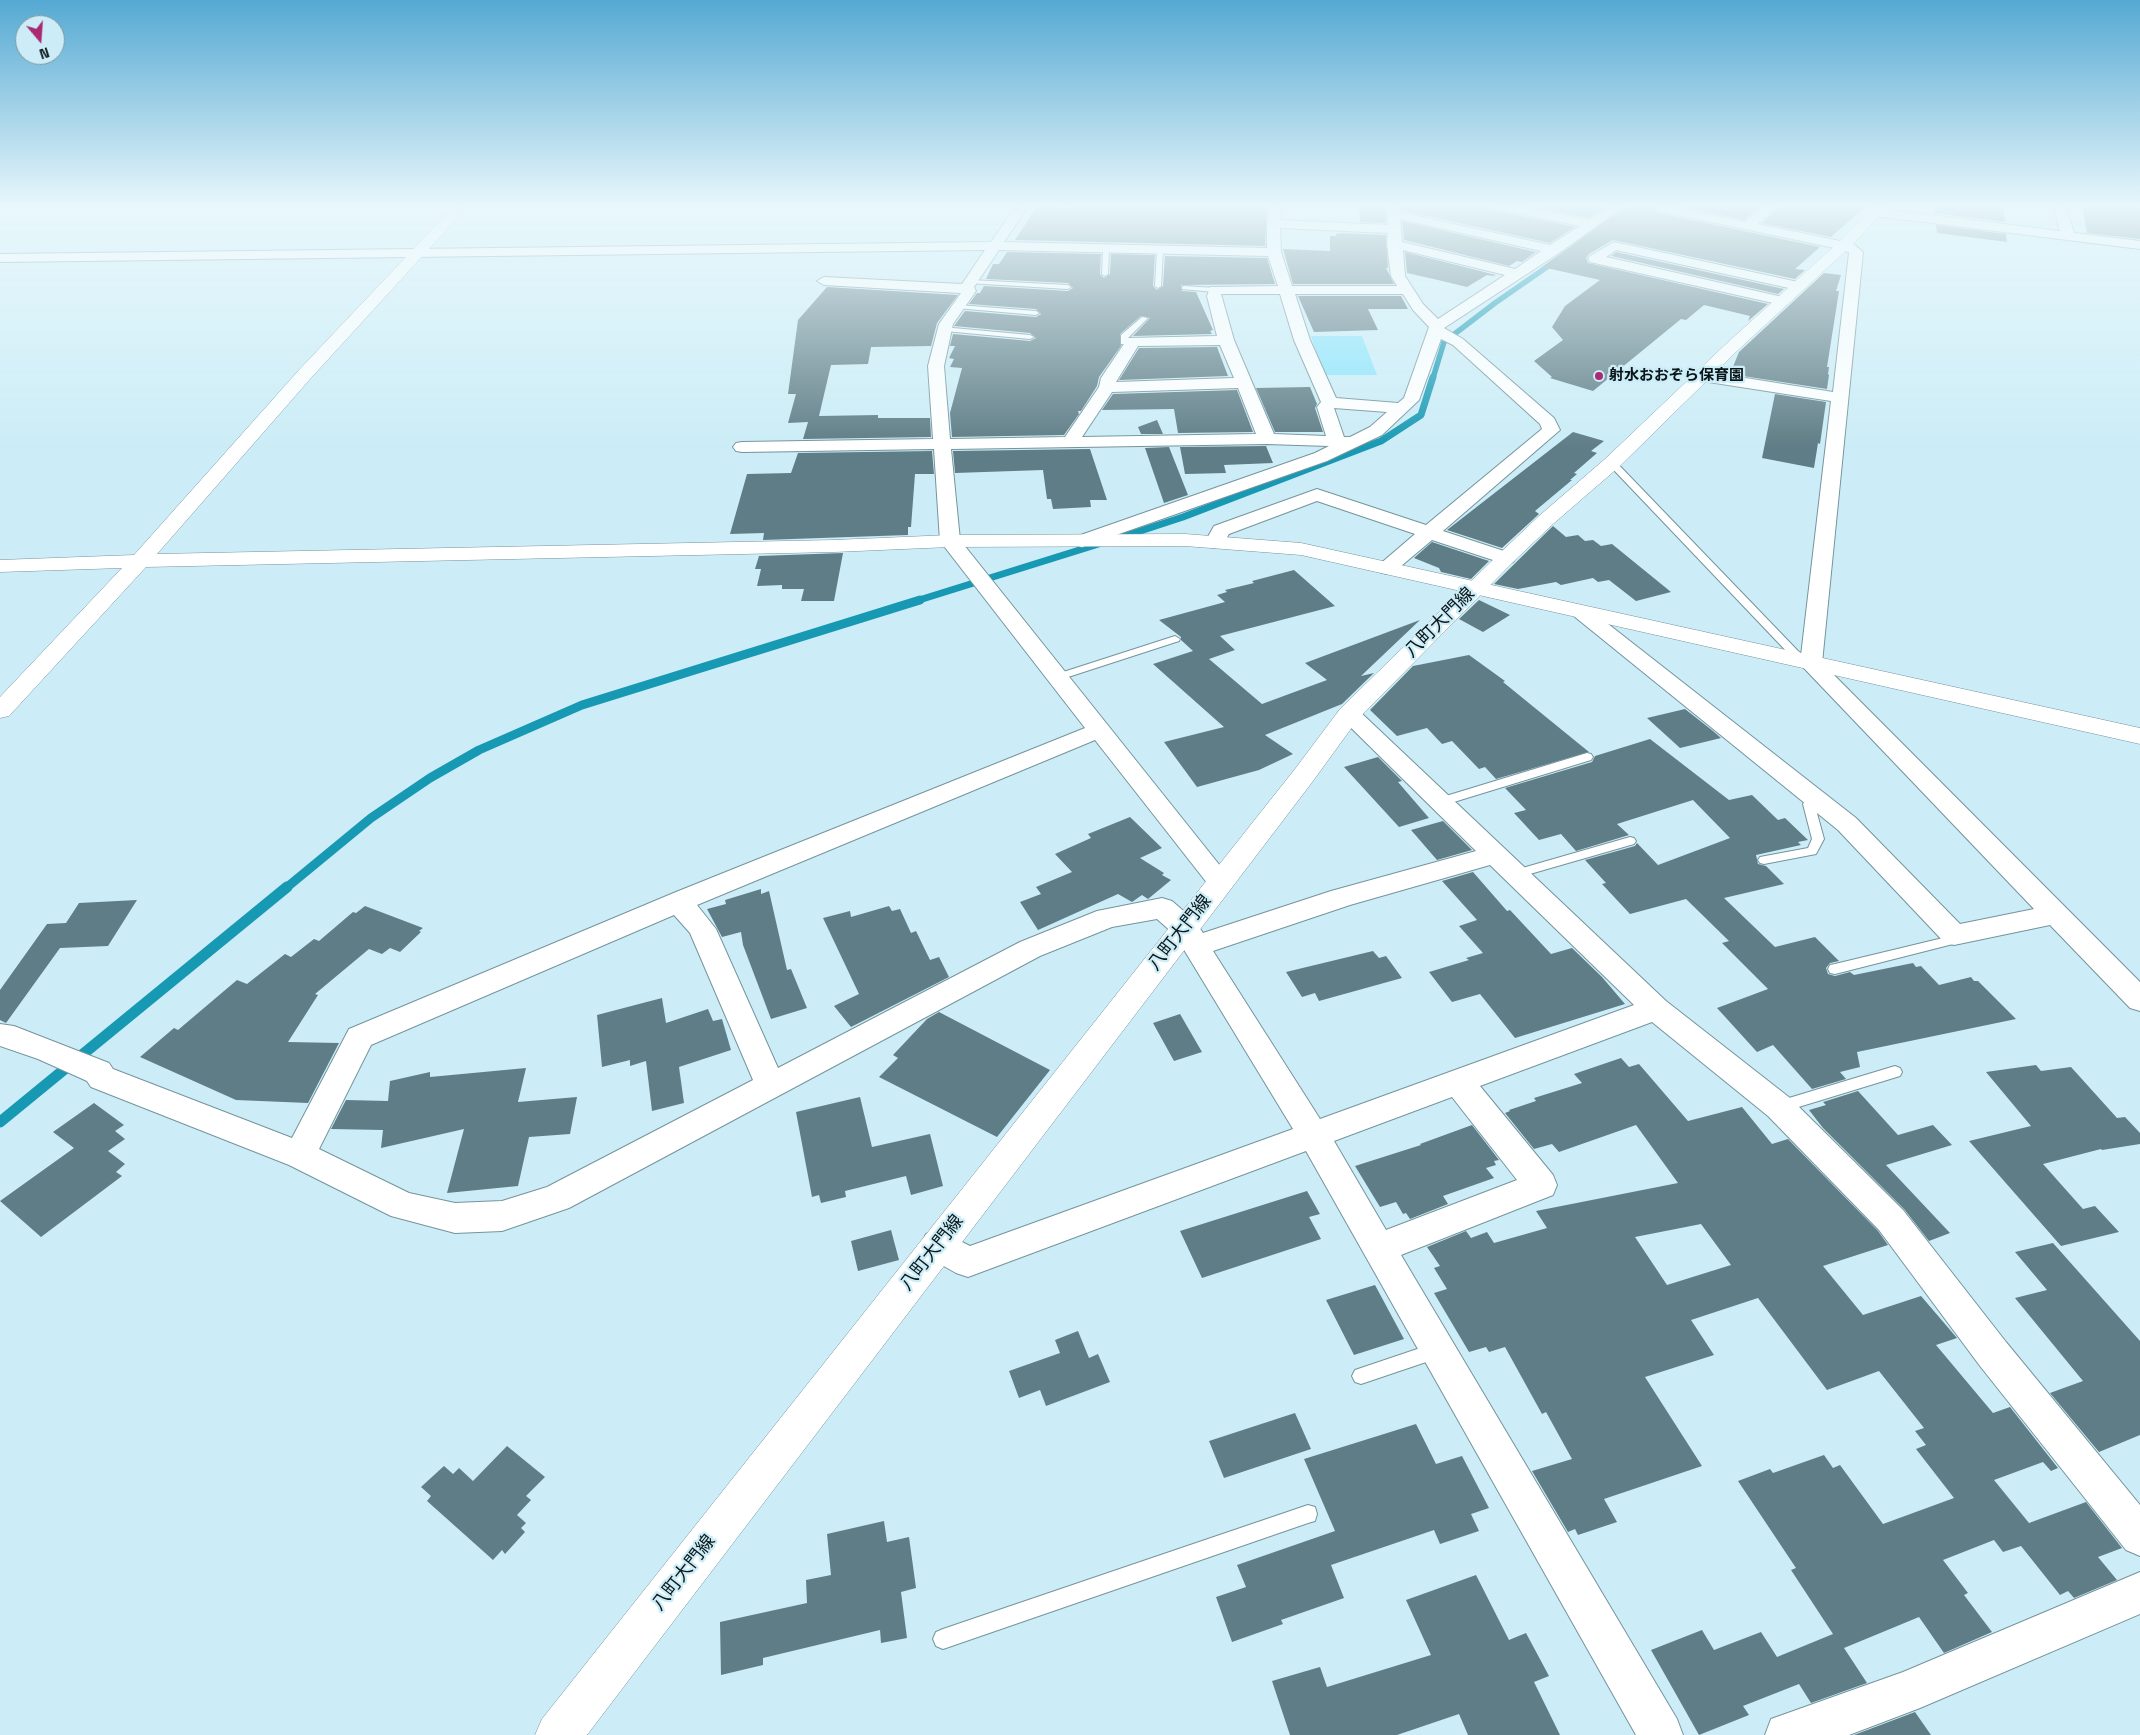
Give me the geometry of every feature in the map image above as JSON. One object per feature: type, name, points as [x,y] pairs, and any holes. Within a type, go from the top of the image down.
[{"type":"street","points":[[0,711],[140,561],[305,374],[386,286]]},
{"type":"street","points":[[969,286],[969,291],[946,324],[936,366],[950,542],[1220,882]]},
{"type":"street","points":[[1285,286],[1302,340],[1330,403]]},
{"type":"street","points":[[1387,568],[1551,430],[1548,422],[1458,342],[1436,328],[1418,307],[1404,286]]},
{"type":"street","points":[[1082,541],[1321,456],[1344,442],[1376,431],[1411,400],[1436,328],[1498,286]]},
{"type":"street","points":[[1715,286],[1782,301]]},
{"type":"street","name":"八町大門線","points":[[558,1735],[938,1245],[1190,937],[1220,882],[1349,714],[1506,558],[1546,520],[1612,464],[1798,286]]},
{"type":"street","points":[[1811,664],[1853,286]]},
{"type":"street","points":[[1268,439],[1226,340],[1214,296],[1215,290],[1407,290]]},
{"type":"street","points":[[1070,442],[1107,387],[1108,378],[1133,341],[1226,340]]},
{"type":"street","points":[[1702,376],[1841,398]]},
{"type":"street","points":[[1107,387],[1245,383]]},
{"type":"street","points":[[1344,442],[1325,407],[1330,403],[1402,408]]},
{"type":"street","points":[[742,447],[1268,439],[1344,442]]},
{"type":"street","points":[[1215,542],[1221,530],[1317,495],[1506,558]]},
{"type":"street","points":[[0,566],[950,542],[1215,542],[1302,549],[2140,736]]},
{"type":"street","points":[[1582,612],[1847,824],[1954,934],[2056,914]]},
{"type":"street","points":[[1811,664],[2140,1000]]},
{"type":"street","points":[[1349,714],[1656,1008],[1779,1107],[1891,1220],[1993,1354],[2140,1536]]},
{"type":"street","points":[[300,1155],[360,1037],[679,902],[1100,730]]},
{"type":"street","points":[[1190,937],[1341,898],[1496,854]]},
{"type":"street","points":[[679,902],[702,929],[770,1085]]},
{"type":"street","points":[[0,1035],[14,1038],[72,1061],[98,1072],[102,1078],[300,1155],[403,1206],[455,1218],[502,1216],[557,1198],[1030,949],[1107,918],[1162,908],[1190,937],[1314,1136],[1661,1735]]},
{"type":"street","points":[[938,1245],[968,1262],[1314,1136],[1656,1008]]},
{"type":"street","points":[[1379,1248],[1541,1185],[1458,1082]]},
{"type":"street","points":[[1787,1735],[1905,1693],[2140,1593]]},
{"type":"lane","points":[[969,286],[1068,288]]},
{"type":"lane","points":[[1184,288],[1215,290]]},
{"type":"lane","points":[[958,307],[1036,312]]},
{"type":"lane","points":[[1131,344],[1124,342],[1124,337],[1144,318]]},
{"type":"lane","points":[[945,329],[1030,337]]},
{"type":"lane","points":[[1612,464],[1794,653],[1811,664]]},
{"type":"lane","points":[[1058,677],[1175,639]]},
{"type":"lane","points":[[1440,802],[1587,757]]},
{"type":"lane","points":[[1764,860],[1812,851],[1818,839],[1809,804],[1818,800]]},
{"type":"lane","points":[[1516,874],[1630,841]]},
{"type":"lane","points":[[1835,969],[1952,940],[1954,934]]},
{"type":"lane","points":[[1779,1107],[1895,1072]]},
{"type":"lane","points":[[1361,1376],[1438,1350]]},
{"type":"lane","points":[[944,1639],[1308,1514]]},
{"type":"shaded area","points":[[1311,336],[1362,336],[1377,375],[1324,375]]},
{"type":"building","points":[[984,286],[1068,291],[1073,288],[1071,286],[1153,286],[1157,290],[1163,286],[1181,286],[1182,291],[1196,292],[1213,330],[1210,331],[1212,334],[1133,336],[1150,318],[1141,316],[1120,334],[1121,346],[1099,377],[1097,386],[1081,411],[1078,411],[1079,414],[1064,435],[952,437],[950,413],[962,368],[950,367],[954,359],[949,358],[955,346],[950,346],[953,334],[1030,341],[1036,338],[1030,333],[954,326],[965,311],[1036,317],[1041,314],[1036,309],[969,304],[977,293],[980,293]]},
{"type":"building","points":[[1592,286],[1689,286],[1768,304],[1748,321],[1750,316],[1704,305],[1686,320],[1681,319],[1593,391],[1550,378],[1552,377],[1534,361],[1563,340],[1552,327],[1565,306]]},
{"type":"building","points":[[1743,286],[1770,286],[1784,289],[1778,294]]},
{"type":"building","points":[[1810,286],[1838,286],[1836,291],[1839,291],[1827,367],[1829,367],[1829,375],[1827,389],[1730,374],[1739,352]]},
{"type":"building","points":[[827,287],[958,295],[937,323],[931,346],[871,347],[868,364],[831,365],[819,416],[878,415],[878,418],[930,418],[931,437],[803,439],[808,422],[788,423],[796,394],[788,394],[798,320]]},
{"type":"building","points":[[1298,296],[1401,296],[1408,309],[1368,309],[1378,330],[1314,332]]},
{"type":"building","points":[[1217,347],[1228,376],[1119,380],[1139,348]]},
{"type":"building","points":[[1310,387],[1317,404],[1315,408],[1323,432],[1275,432],[1256,388]]},
{"type":"building","points":[[1237,390],[1253,432],[1178,433],[1174,409],[1102,410],[1113,394]]},
{"type":"building","points":[[1775,394],[1826,402],[1820,444],[1818,443],[1814,468],[1762,458]]},
{"type":"building","points":[[1157,420],[1163,434],[1141,434],[1138,427]]},
{"type":"building","points":[[1573,432],[1604,441],[1591,451],[1597,453],[1574,473],[1577,474],[1570,480],[1572,480],[1535,511],[1539,514],[1502,548],[1447,530]]},
{"type":"building","points":[[1266,446],[1273,463],[1224,465],[1226,473],[1185,474],[1180,447]]},
{"type":"building","points":[[1169,447],[1188,495],[1164,503],[1145,448]]},
{"type":"building","points":[[1090,449],[1107,500],[1090,500],[1091,507],[1053,509],[1051,499],[1047,499],[1043,470],[955,473],[953,451]]},
{"type":"building","points":[[932,451],[934,474],[915,474],[911,527],[908,527],[908,535],[763,540],[764,533],[730,534],[747,474],[791,473],[798,453]]},
{"type":"building","points":[[1553,526],[1566,537],[1578,535],[1585,541],[1593,540],[1601,546],[1612,544],[1671,592],[1636,601],[1609,580],[1598,582],[1593,578],[1561,585],[1556,582],[1518,589],[1494,584]]},
{"type":"building","points":[[1432,542],[1489,561],[1471,579],[1441,572],[1439,568],[1414,558]]},
{"type":"building","points":[[843,553],[834,601],[801,601],[804,589],[782,589],[782,585],[757,586],[761,569],[755,569],[759,556]]},
{"type":"building","points":[[1294,570],[1335,606],[1220,636],[1235,650],[1209,659],[1262,704],[1327,680],[1305,663],[1420,620],[1361,676],[1374,673],[1342,704],[1265,735],[1293,754],[1259,770],[1197,787],[1164,742],[1224,727],[1153,664],[1193,651],[1181,640],[1181,637],[1159,620],[1225,602],[1217,595],[1227,592],[1225,590]]},
{"type":"building","points":[[1479,600],[1510,615],[1483,632],[1459,619]]},
{"type":"building","points":[[1469,655],[1505,681],[1503,682],[1589,752],[1496,779],[1485,767],[1479,769],[1452,741],[1442,744],[1427,728],[1397,736],[1370,710],[1413,666]]},
{"type":"building","points":[[1685,709],[1721,738],[1680,748],[1647,718]]},
{"type":"building","points":[[1650,739],[1729,800],[1752,795],[1778,820],[1785,818],[1808,840],[1798,842],[1801,845],[1756,855],[1758,864],[1766,866],[1784,884],[1724,898],[1775,947],[1815,937],[1839,961],[1830,963],[1826,968],[1828,974],[1835,976],[1850,972],[1854,975],[1913,963],[1916,967],[1921,966],[1939,985],[1971,977],[1974,981],[1978,981],[2016,1019],[1857,1052],[1860,1067],[1840,1072],[1846,1079],[1812,1089],[1773,1045],[1757,1052],[1717,1008],[1768,989],[1722,943],[1729,941],[1686,899],[1630,914],[1602,884],[1606,883],[1585,860],[1635,846],[1637,843],[1658,865],[1730,838],[1693,800],[1617,824],[1629,835],[1576,851],[1561,834],[1539,840],[1514,813],[1526,810],[1505,788],[1592,762],[1595,756]]},
{"type":"building","points":[[1378,757],[1402,781],[1398,782],[1429,818],[1399,827],[1344,767]]},
{"type":"building","points":[[1130,817],[1162,848],[1140,858],[1164,873],[1162,875],[1171,880],[1148,899],[1142,895],[1132,902],[1118,894],[1038,930],[1020,902],[1041,894],[1036,887],[1072,872],[1055,854],[1091,838],[1088,834]]},
{"type":"building","points":[[1443,821],[1472,850],[1437,860],[1411,830]]},
{"type":"building","points":[[1473,872],[1507,911],[1510,910],[1551,954],[1572,948],[1602,977],[1625,1004],[1515,1038],[1480,994],[1452,1002],[1429,972],[1469,960],[1466,958],[1483,953],[1459,926],[1477,920],[1442,881]]},
{"type":"building","points":[[761,889],[761,894],[769,891],[787,970],[791,969],[807,1008],[771,1019],[743,945],[741,932],[722,937],[707,909],[726,904],[725,900]]},
{"type":"building","points":[[137,900],[108,946],[60,948],[6,1023],[0,1020],[0,990],[47,924],[66,923],[79,903]]},
{"type":"building","points":[[365,906],[423,928],[400,952],[390,948],[382,954],[369,949],[315,994],[318,995],[288,1042],[339,1043],[308,1103],[236,1100],[140,1057],[174,1028],[178,1030],[237,980],[247,984],[285,954],[291,957],[314,939],[319,941],[353,912],[356,913]]},
{"type":"building","points":[[889,906],[892,911],[900,909],[911,933],[916,931],[930,960],[939,957],[949,977],[851,1027],[834,1006],[859,994],[823,918],[850,911],[851,917]]},
{"type":"building","points":[[1373,951],[1379,958],[1386,956],[1402,978],[1319,1001],[1315,993],[1302,997],[1286,972]]},
{"type":"building","points":[[662,998],[666,1023],[708,1009],[713,1021],[722,1019],[731,1050],[679,1067],[684,1103],[652,1111],[646,1061],[630,1066],[630,1060],[602,1067],[597,1015]]},
{"type":"building","points":[[939,1012],[1050,1070],[997,1137],[879,1077],[898,1058],[893,1055],[927,1019]]},
{"type":"building","points":[[1180,1014],[1202,1052],[1174,1061],[1153,1023]]},
{"type":"building","points":[[1621,1058],[1629,1067],[1639,1064],[1688,1121],[1742,1107],[1772,1144],[1788,1139],[1878,1231],[1888,1245],[1823,1266],[1863,1315],[1921,1296],[1957,1338],[1936,1345],[1993,1413],[2010,1407],[2058,1468],[2051,1471],[2043,1462],[1994,1480],[2029,1523],[2086,1502],[2122,1548],[2098,1557],[2117,1580],[2074,1598],[2068,1591],[2060,1595],[2021,1546],[2003,1552],[1994,1540],[1943,1560],[1968,1593],[1964,1595],[1992,1632],[1944,1653],[1919,1617],[1844,1648],[1867,1683],[1811,1703],[1799,1684],[1743,1706],[1749,1715],[1699,1735],[1651,1650],[1702,1630],[1714,1650],[1761,1632],[1777,1657],[1833,1634],[1791,1570],[1796,1568],[1738,1481],[1770,1469],[1773,1473],[1824,1455],[1833,1468],[1840,1465],[1883,1524],[1954,1498],[1916,1449],[1926,1445],[1915,1431],[1924,1428],[1879,1371],[1827,1390],[1758,1298],[1691,1320],[1714,1355],[1645,1377],[1702,1466],[1604,1499],[1617,1522],[1578,1535],[1575,1529],[1568,1532],[1532,1471],[1572,1459],[1546,1412],[1542,1414],[1505,1347],[1489,1352],[1486,1347],[1469,1352],[1434,1293],[1447,1289],[1434,1268],[1440,1266],[1427,1247],[1466,1231],[1471,1238],[1487,1232],[1494,1243],[1547,1228],[1536,1211],[1678,1183],[1636,1125],[1559,1152],[1552,1144],[1534,1149],[1505,1113],[1536,1101],[1534,1098],[1582,1083],[1574,1074]],"holes":[[[1701,1224],[1731,1265],[1667,1285],[1635,1237]]]},
{"type":"building","points":[[2036,1065],[2041,1071],[2071,1067],[2117,1118],[2125,1117],[2140,1133],[2140,1144],[2101,1149],[2043,1164],[2083,1209],[2095,1206],[2119,1232],[2061,1246],[1969,1141],[2031,1126],[1986,1072]]},
{"type":"building","points":[[526,1068],[518,1102],[577,1097],[570,1134],[529,1137],[518,1186],[447,1193],[464,1129],[381,1148],[383,1130],[331,1129],[346,1100],[388,1101],[390,1081],[430,1072],[430,1077]]},
{"type":"building","points":[[1858,1091],[1898,1135],[1933,1125],[1952,1145],[1886,1165],[1950,1233],[1929,1241],[1904,1209],[1823,1128],[1809,1110],[1826,1105],[1823,1102]]},
{"type":"building","points":[[860,1097],[872,1147],[930,1134],[943,1186],[911,1195],[906,1176],[845,1191],[846,1197],[821,1203],[819,1195],[812,1197],[796,1112]]},
{"type":"building","points":[[94,1103],[124,1125],[115,1131],[125,1139],[108,1151],[125,1164],[116,1172],[122,1176],[41,1237],[0,1201],[74,1148],[53,1132]]},
{"type":"building","points":[[1472,1125],[1499,1160],[1494,1161],[1496,1165],[1486,1168],[1494,1178],[1443,1196],[1448,1204],[1410,1219],[1406,1213],[1403,1214],[1396,1202],[1380,1207],[1355,1166],[1421,1145]]},
{"type":"building","points":[[1307,1191],[1320,1214],[1309,1217],[1321,1239],[1202,1278],[1180,1231]]},
{"type":"building","points":[[891,1230],[899,1260],[858,1271],[851,1241]]},
{"type":"building","points":[[2053,1243],[2140,1341],[2140,1435],[2099,1452],[2050,1393],[2083,1381],[2015,1298],[2047,1290],[2015,1252]]},
{"type":"building","points":[[1375,1285],[1404,1339],[1354,1355],[1326,1300]]},
{"type":"building","points":[[1078,1331],[1089,1358],[1098,1354],[1110,1382],[1046,1406],[1040,1390],[1019,1398],[1009,1371],[1060,1353],[1055,1340]]},
{"type":"building","points":[[1295,1413],[1311,1449],[1224,1478],[1209,1441]]},
{"type":"building","points":[[1416,1424],[1436,1464],[1462,1456],[1489,1508],[1471,1514],[1479,1531],[1440,1544],[1434,1530],[1331,1565],[1344,1598],[1281,1620],[1283,1624],[1232,1642],[1216,1597],[1246,1587],[1237,1565],[1335,1531],[1304,1459]]},
{"type":"building","points":[[507,1446],[545,1477],[526,1496],[531,1500],[517,1515],[526,1523],[521,1528],[525,1532],[505,1554],[502,1550],[493,1560],[427,1501],[431,1496],[421,1487],[444,1466],[453,1474],[459,1468],[473,1481]]},
{"type":"building","points":[[884,1521],[887,1542],[909,1537],[916,1588],[901,1592],[907,1638],[881,1643],[880,1630],[763,1658],[763,1665],[721,1675],[720,1622],[807,1603],[806,1580],[831,1575],[827,1534]]},
{"type":"building","points":[[1476,1575],[1509,1640],[1526,1633],[1549,1676],[1534,1682],[1560,1735],[1468,1735],[1459,1714],[1397,1735],[1290,1735],[1272,1681],[1320,1667],[1327,1687],[1431,1655],[1406,1600]]},
{"type":"building","points":[[1915,1712],[1931,1735],[1854,1735]]},
{"type":"waterway","points":[[1433,378],[1444,342],[1520,286]]},
{"type":"waterway","points":[[1119,538],[1183,517],[1381,441],[1421,415],[1433,377]]},
{"type":"waterway","points":[[916,601],[1105,542]]},
{"type":"waterway","points":[[286,888],[371,818],[430,778],[479,750],[582,705],[920,600]]},
{"type":"waterway","points":[[0,1122],[287,887]]},
{"type":"place","name":"射水おおぞら保育園","points":[[1599,376]]}]
